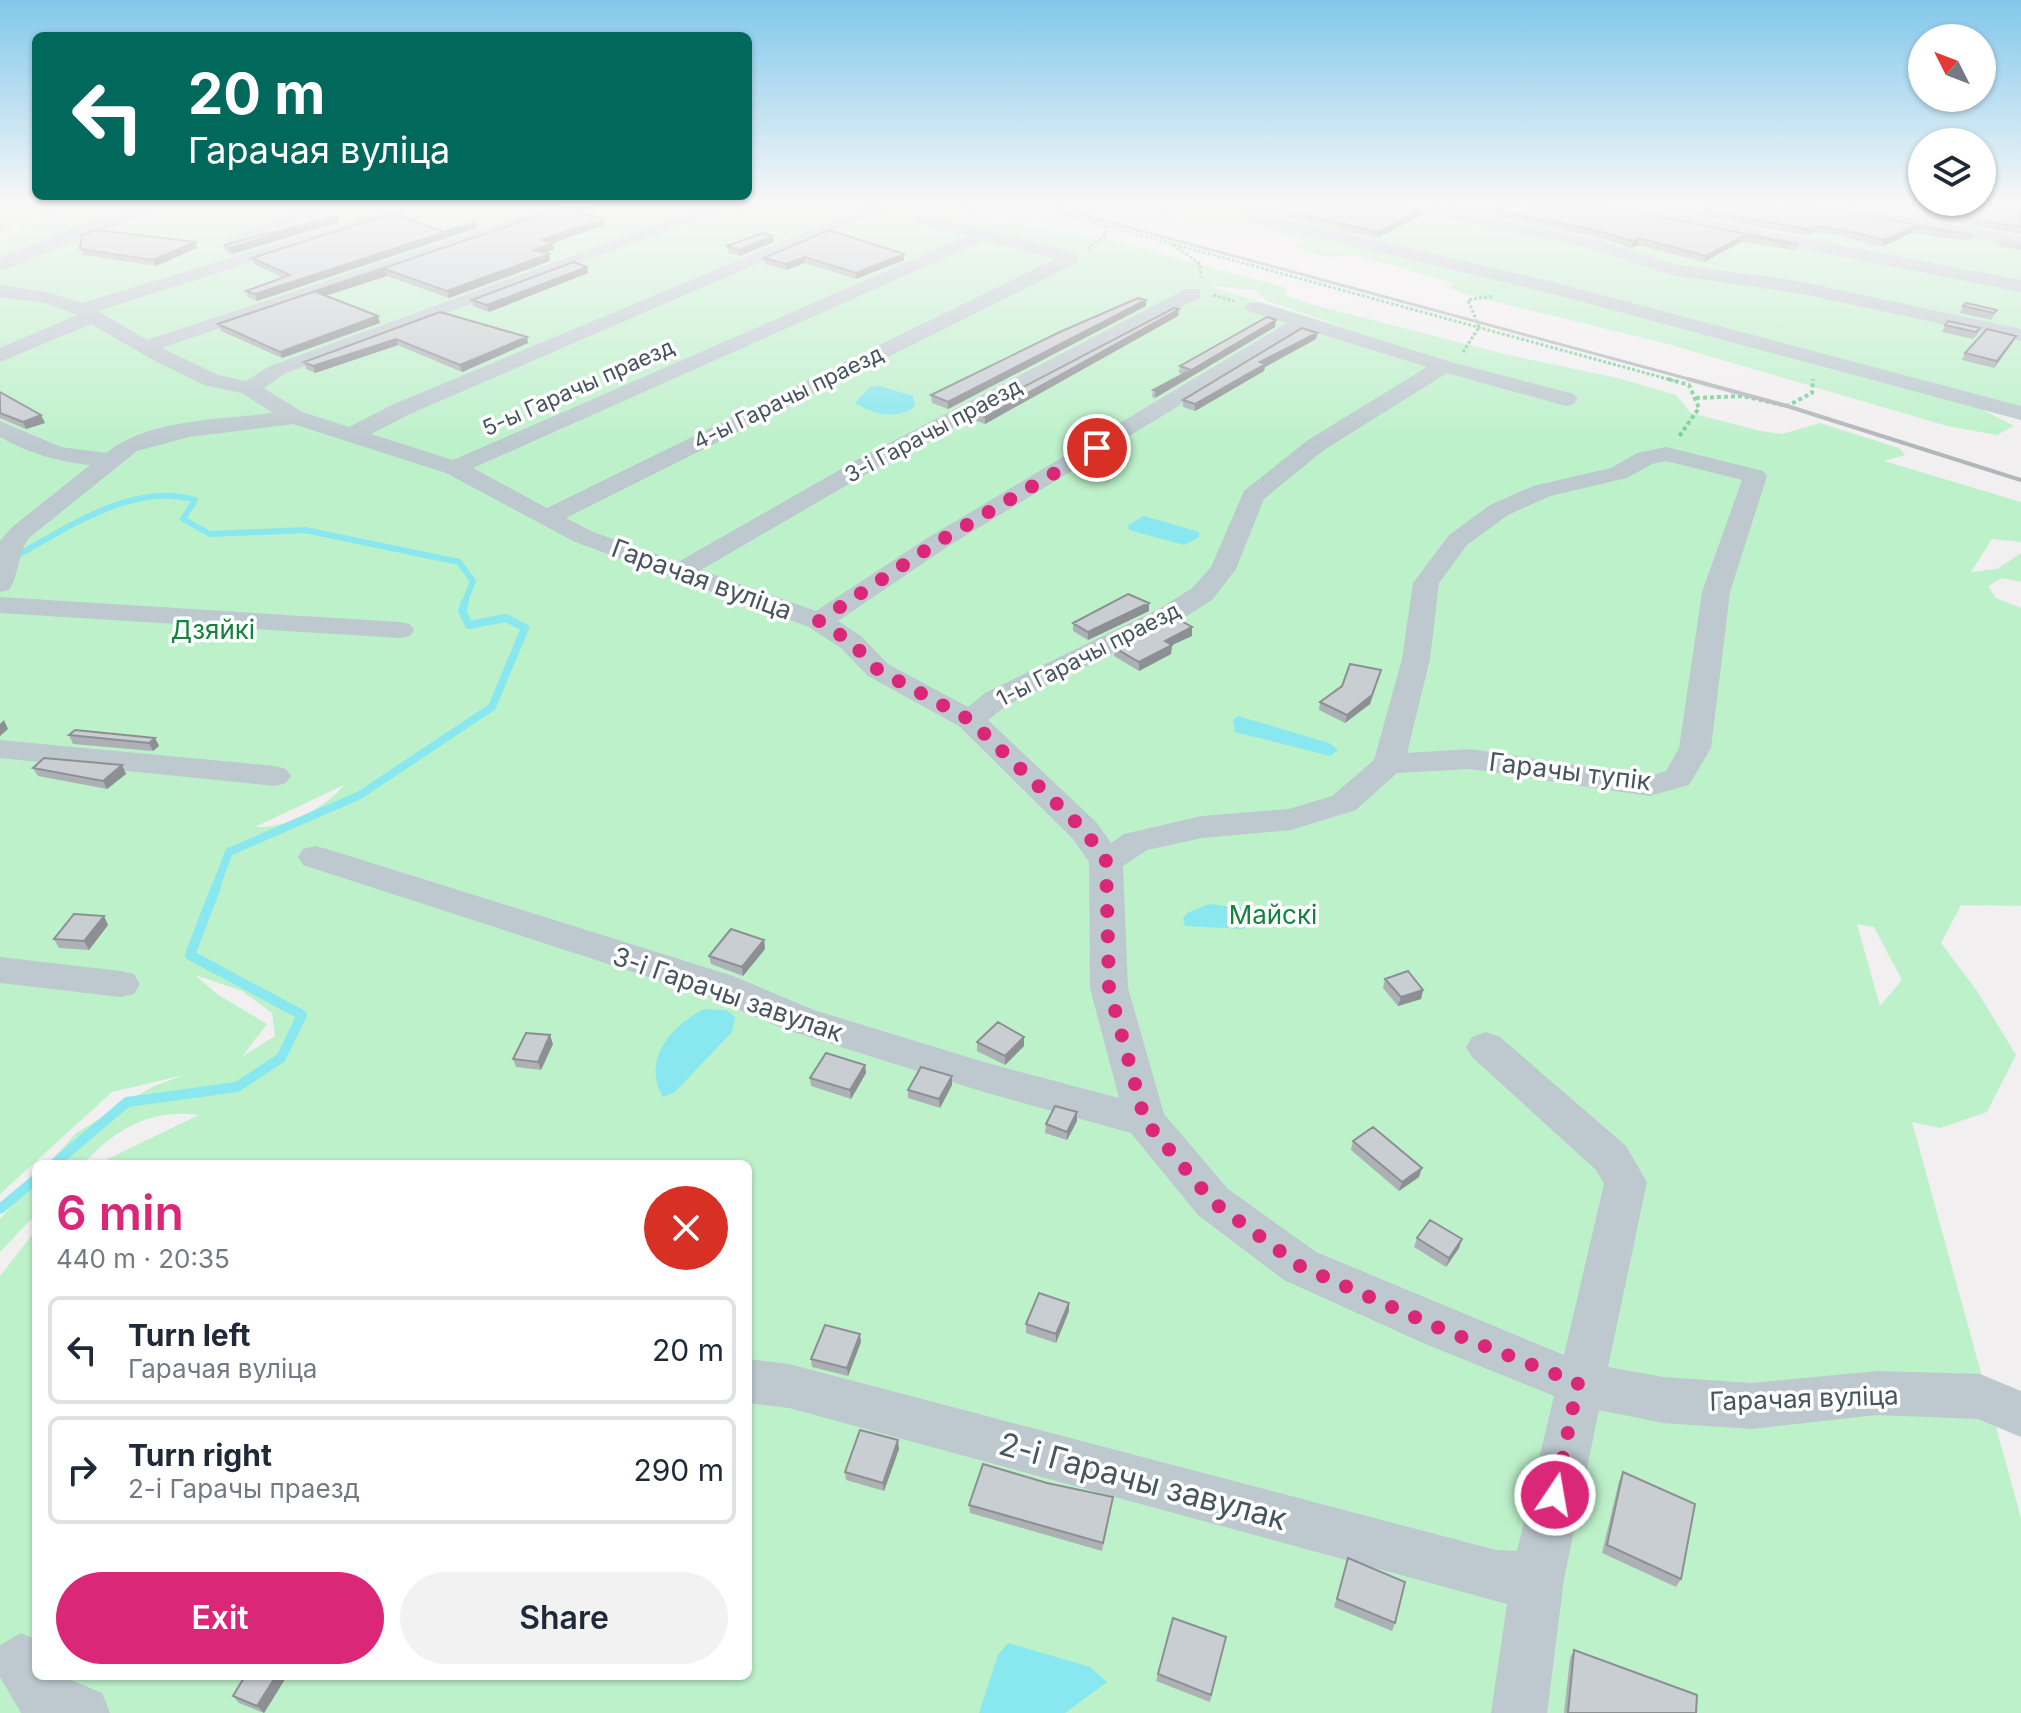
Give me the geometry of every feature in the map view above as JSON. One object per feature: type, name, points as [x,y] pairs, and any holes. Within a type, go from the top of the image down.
[{"type":"street","points":[[0,356],[151,286]]},
{"type":"street","points":[[145,347],[328,286]]},
{"type":"street","points":[[249,388],[277,370],[506,286]]},
{"type":"street","points":[[352,435],[402,409],[689,286]]},
{"type":"street","name":"5-ы Гарачы праезд","points":[[454,468],[867,286]]},
{"type":"street","name":"4-ы Гарачы праезд","points":[[548,517],[1015,286]]},
{"type":"street","points":[[1546,286],[2021,413]]},
{"type":"street","points":[[1791,286],[2021,335]]},
{"type":"street","name":"Гарачая вуліца","points":[[0,291],[48,298],[86,314],[212,380],[249,388],[294,417],[376,446],[454,468],[584,537],[677,573],[819,621],[851,642],[878,670],[970,720],[1085,831],[1106,861],[1109,988],[1145,1121],[1213,1202],[1300,1266],[1439,1328],[1578,1383],[1663,1400],[1752,1406],[1877,1393],[2000,1405]]},
{"type":"street","name":"3-і Гарачы праезд","points":[[677,573],[865,465],[1193,293]]},
{"type":"street","points":[[1255,307],[1444,366],[1566,399]]},
{"type":"street","points":[[819,621],[938,542],[1303,322]]},
{"type":"street","name":"1-ы Гарачы праезд","points":[[970,720],[996,699],[1169,615],[1202,594],[1223,569],[1253,496],[1316,445],[1444,366]]},
{"type":"street","points":[[0,584],[9,547],[20,533],[129,446],[152,437],[294,417]]},
{"type":"street","points":[[0,428],[32,446],[66,458],[114,460]]},
{"type":"street","points":[[1106,861],[1136,842],[1202,827],[1291,819],[1344,803],[1388,764],[1401,725],[1416,659],[1426,583],[1458,540],[1499,510],[1542,491],[1619,473],[1645,458],[1666,454]]},
{"type":"street","name":"Гарачы тупік","points":[[1388,764],[1470,759],[1649,786],[1678,778],[1695,748],[1716,592],[1755,476],[1666,454]]},
{"type":"street","points":[[0,605],[400,630]]},
{"type":"street","points":[[0,749],[275,776]]},
{"type":"street","name":"3-і Гарачы завулак","points":[[315,857],[720,986],[801,1020],[987,1078],[1145,1121]]},
{"type":"street","points":[[0,970],[121,984]]},
{"type":"street","points":[[1486,1047],[1611,1158],[1626,1182],[1578,1383],[1537,1579],[1519,1713]]},
{"type":"street","name":"2-і Гарачы завулак","points":[[752,1382],[804,1390],[1496,1577],[1537,1579]]},
{"type":"street","points":[[21,1661],[32,1679]]},
{"type":"street","points":[[33,1680],[43,1697],[82,1713]]},
{"type":"path","points":[[1329,286],[1689,385],[1699,408],[1666,454]]},
{"type":"path","points":[[1479,327],[1468,300],[1537,286]]},
{"type":"path","points":[[1444,366],[1467,349],[1479,327]]},
{"type":"path","points":[[1696,398],[1743,396],[1787,406],[1812,393],[1813,377],[1828,361]]},
{"type":"green space","name":"Майскі","points":[[0,286],[1280,286],[1284,287],[1287,296],[1310,304],[1508,355],[1618,378],[1676,395],[1691,413],[1761,431],[1782,434],[1820,423],[1899,448],[1905,455],[1884,461],[2021,502],[2021,542],[1992,539],[1971,572],[1997,569],[2021,553],[2021,582],[2002,578],[1988,586],[1996,598],[2021,608],[2021,906],[1961,905],[1941,943],[1977,991],[2016,1055],[1987,1112],[1940,1128],[1912,1122],[2021,1518],[2021,1713],[0,1713],[0,1276],[32,1235],[32,1680],[752,1680],[752,1160],[105,1160],[199,1115],[182,1114],[150,1118],[135,1124],[121,1131],[87,1160],[52,1160],[76,1133],[152,1087],[184,1075],[112,1092],[37,1160],[32,1160],[32,1165],[0,1194]],"holes":[[[1208,286],[1256,290],[1265,300],[1353,330]],[[344,785],[316,809],[292,821],[255,827]],[[1857,924],[1874,927],[1902,980],[1880,1006]],[[195,975],[242,991],[272,1013],[275,1036],[242,1057],[267,1024],[217,994]]]},
{"type":"green space","points":[[2021,286],[2021,420],[1983,410],[2014,426],[1997,435],[1947,426],[1668,344],[1450,288]]},
{"type":"green space","points":[[32,1183],[32,1218],[0,1252],[0,1219]]},
{"type":"water","points":[[880,386],[913,396],[915,406],[893,415],[869,410],[855,403],[870,387]]},
{"type":"water","points":[[1144,516],[1199,532],[1199,537],[1184,545],[1129,530],[1128,525]]},
{"type":"water","points":[[1238,716],[1329,743],[1338,750],[1330,756],[1235,732],[1233,720]]},
{"type":"water","points":[[1209,904],[1242,908],[1253,921],[1243,929],[1185,926],[1183,919],[1187,913]]},
{"type":"water","points":[[704,1009],[726,1010],[735,1017],[732,1032],[675,1092],[663,1097],[656,1070],[663,1045],[681,1024]]},
{"type":"water","points":[[1008,1643],[1090,1667],[1107,1682],[1065,1713],[979,1713],[998,1655]]},
{"type":"building","points":[[260,286],[280,286],[255,294],[246,291]]},
{"type":"building","points":[[331,286],[334,286],[316,292],[378,316],[280,352],[218,324]]},
{"type":"building","points":[[433,286],[461,286],[447,291]]},
{"type":"building","points":[[509,286],[537,286],[487,305],[472,300]]},
{"type":"building","points":[[1138,298],[1146,300],[948,402],[931,395],[1062,331]]},
{"type":"building","points":[[1966,303],[1997,310],[1994,313],[1963,306]]},
{"type":"building","points":[[1174,308],[1179,309],[985,417],[974,413]]},
{"type":"building","points":[[440,312],[527,337],[460,365],[396,339],[313,366],[304,362]]},
{"type":"building","points":[[1267,317],[1276,320],[1156,391],[1153,390],[1191,370],[1180,366]]},
{"type":"building","points":[[1948,321],[1980,328],[1976,332],[1945,325]]},
{"type":"building","points":[[1302,328],[1317,333],[1260,362],[1265,364],[1195,404],[1183,400]]},
{"type":"building","points":[[1987,329],[2016,336],[1997,361],[1965,353]]},
{"type":"building","points":[[0,392],[41,415],[23,422],[0,413]]},
{"type":"building","points":[[1128,594],[1149,603],[1088,632],[1073,623]]},
{"type":"building","points":[[1176,618],[1192,627],[1165,641],[1172,645],[1139,662],[1115,648]]},
{"type":"building","points":[[1350,664],[1381,670],[1372,695],[1347,715],[1320,702],[1342,686]]},
{"type":"building","points":[[75,730],[155,738],[149,743],[69,735]]},
{"type":"building","points":[[44,758],[122,765],[103,781],[33,768]]},
{"type":"building","points":[[74,914],[104,916],[84,941],[54,939]]},
{"type":"building","points":[[731,929],[764,940],[742,967],[709,956]]},
{"type":"building","points":[[1408,971],[1423,990],[1401,997],[1385,979]]},
{"type":"building","points":[[998,1022],[1024,1037],[1005,1056],[977,1042]]},
{"type":"building","points":[[526,1033],[550,1035],[538,1062],[513,1059]]},
{"type":"building","points":[[826,1053],[865,1065],[850,1090],[810,1078]]},
{"type":"building","points":[[921,1067],[952,1076],[939,1099],[908,1090]]},
{"type":"building","points":[[1055,1106],[1077,1112],[1067,1132],[1046,1124]]},
{"type":"building","points":[[1373,1127],[1422,1168],[1402,1182],[1353,1141]]},
{"type":"building","points":[[1430,1220],[1462,1239],[1449,1258],[1417,1238]]},
{"type":"building","points":[[1039,1293],[1069,1303],[1056,1334],[1026,1324]]},
{"type":"building","points":[[825,1325],[860,1334],[847,1368],[811,1359]]},
{"type":"building","points":[[860,1430],[898,1440],[883,1483],[845,1472]]},
{"type":"building","points":[[983,1464],[1047,1483],[1113,1497],[1103,1543],[969,1505]]},
{"type":"building","points":[[1623,1472],[1695,1504],[1681,1579],[1607,1545]]},
{"type":"building","points":[[1348,1558],[1405,1582],[1395,1623],[1337,1599]]},
{"type":"building","points":[[1173,1618],[1226,1637],[1211,1695],[1158,1674]]},
{"type":"building","points":[[1574,1650],[1697,1695],[1696,1713],[1568,1713]]},
{"type":"building","points":[[243,1680],[273,1680],[257,1706],[233,1696]]},
{"type":"waterway","points":[[16,556],[102,510],[149,497],[172,496],[195,500],[183,519],[210,534],[305,530],[459,562],[473,581],[464,604]]},
{"type":"waterway","points":[[215,889],[229,852],[360,795],[492,707],[525,628],[506,618],[469,625],[462,611],[465,602]]},
{"type":"waterway","points":[[59,1160],[127,1102],[237,1087],[281,1058],[302,1015],[190,955],[216,887]]},
{"type":"waterway","points":[[0,1209],[32,1182]]},
{"type":"railway","points":[[1345,286],[1696,381]]},
{"type":"railway","points":[[1688,379],[1787,406],[2021,480]]},
{"type":"route","points":[[1097,448],[938,542],[819,621],[851,642],[878,670],[970,720],[1085,831],[1106,861],[1109,988],[1145,1121],[1213,1202],[1300,1266],[1439,1328],[1578,1383],[1555,1495]]},
{"type":"park label","name":"Дзяйкі","points":[[213,629]]}]
